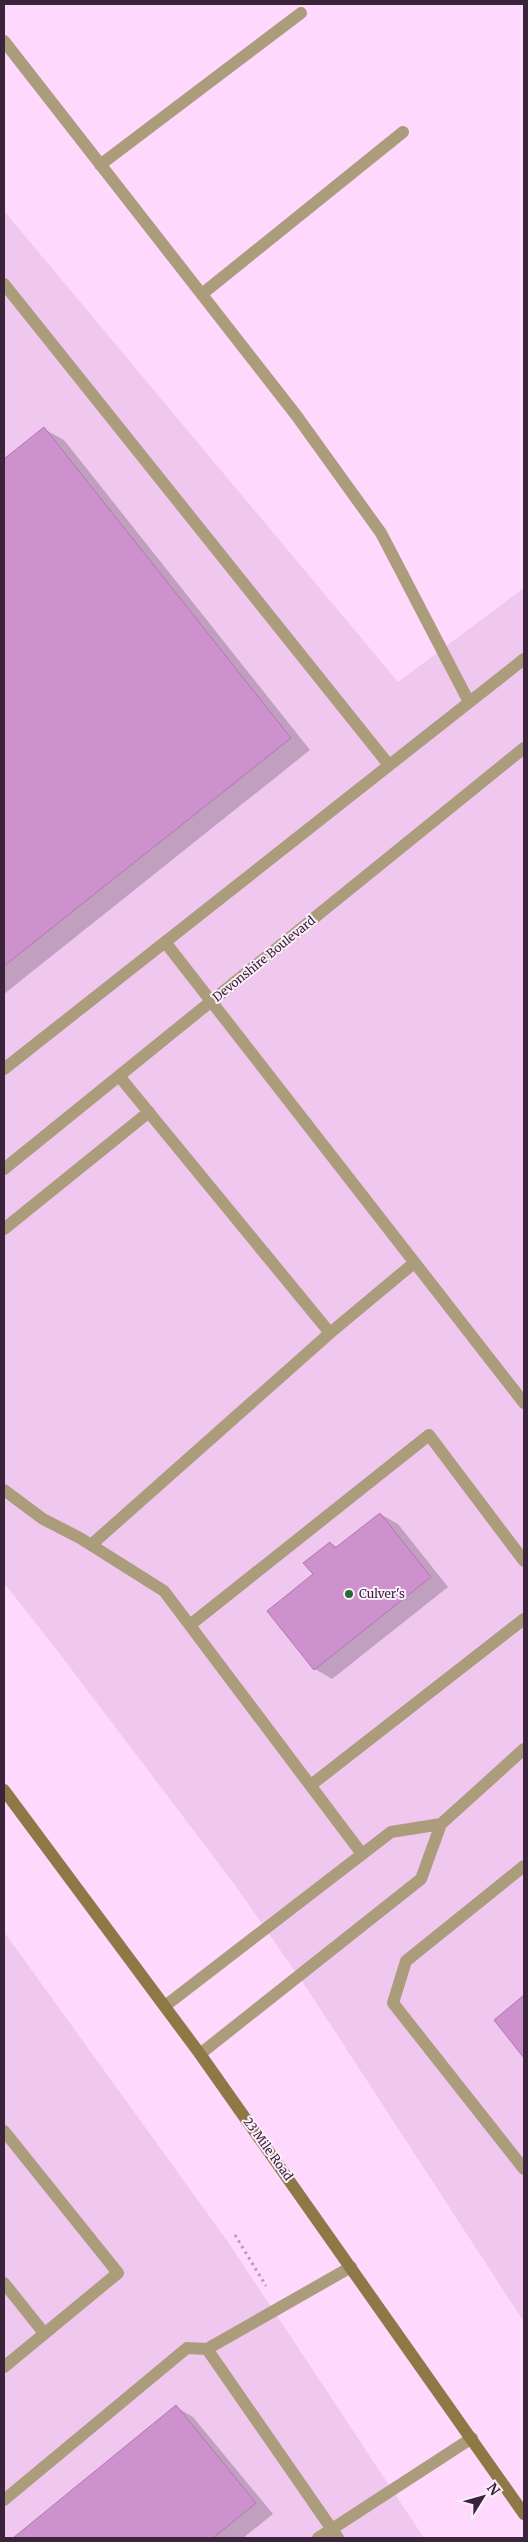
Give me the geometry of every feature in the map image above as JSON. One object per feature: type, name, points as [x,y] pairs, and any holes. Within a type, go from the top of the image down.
[{"type":"main road","name":"23 Mile Road","points":[[4,1790],[200,2054],[524,2514]]},
{"type":"lane","points":[[100,165],[301,13]]},
{"type":"lane","points":[[4,40],[296,415],[381,533],[469,702]]},
{"type":"lane","points":[[202,294],[402,132]]},
{"type":"lane","points":[[4,284],[390,765]]},
{"type":"lane","points":[[4,1069],[524,659]]},
{"type":"lane","name":"Devonshire Boulevard","points":[[4,1169],[524,748]]},
{"type":"lane","points":[[165,942],[524,1403]]},
{"type":"lane","points":[[119,1076],[330,1333]]},
{"type":"lane","points":[[4,1229],[149,1112]]},
{"type":"lane","points":[[91,1545],[330,1333],[414,1263]]},
{"type":"lane","points":[[190,1625],[429,1436],[524,1561]]},
{"type":"lane","points":[[4,1490],[43,1519],[91,1545],[164,1591],[362,1854]]},
{"type":"lane","points":[[311,1785],[524,1619]]},
{"type":"lane","points":[[200,2054],[421,1879],[441,1824],[524,1748]]},
{"type":"lane","points":[[165,2006],[391,1832],[441,1824]]},
{"type":"lane","points":[[524,1866],[406,1962],[393,2004],[524,2169]]},
{"type":"lane","points":[[4,2131],[118,2273],[4,2366]]},
{"type":"lane","points":[[4,2500],[187,2348],[207,2349],[351,2267]]},
{"type":"lane","points":[[4,2283],[44,2333]]},
{"type":"lane","points":[[207,2349],[335,2533]]},
{"type":"lane","points":[[318,2538],[335,2533],[472,2438]]},
{"type":"path","points":[[235,2235],[260,2278],[281,2307]]},
{"type":"shaded area","points":[[4,211],[398,682],[524,588],[524,2322],[310,1993],[235,1885],[4,1583]]},
{"type":"shaded area","points":[[4,1932],[228,2242],[424,2538],[4,2538]]},
{"type":"building","points":[[44,427],[291,738],[4,966],[4,459]]},
{"type":"building","name":"Culver's","points":[[380,1513],[431,1577],[314,1670],[267,1611],[313,1574],[303,1563],[330,1542],[335,1548]]},
{"type":"building","points":[[524,1995],[524,2058],[494,2020]]},
{"type":"building","points":[[176,2405],[256,2503],[213,2538],[13,2538]]},
{"type":"place","name":"Culver's","points":[[349,1594]]}]
